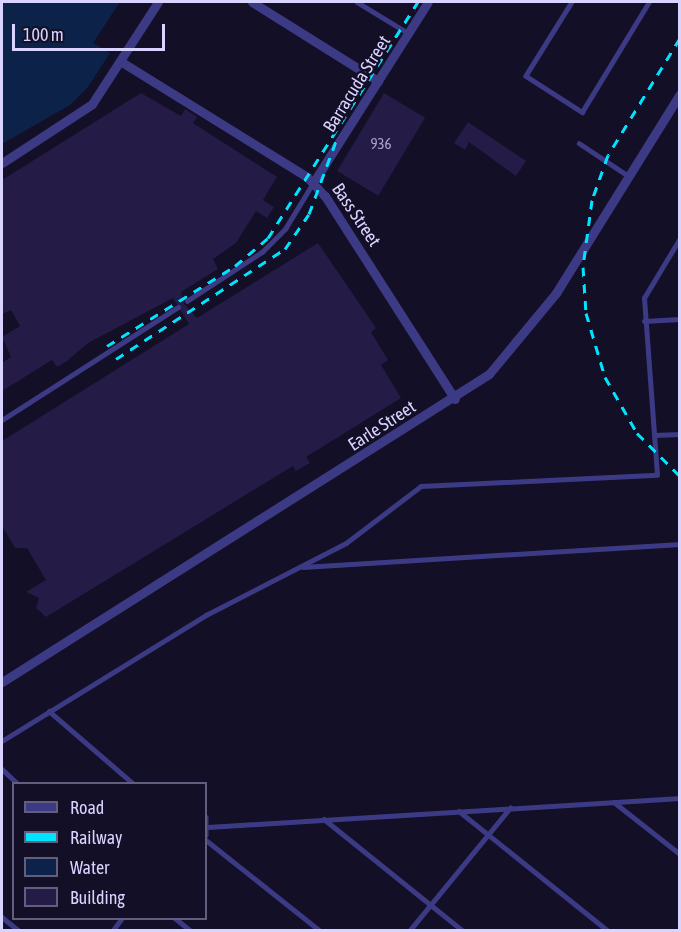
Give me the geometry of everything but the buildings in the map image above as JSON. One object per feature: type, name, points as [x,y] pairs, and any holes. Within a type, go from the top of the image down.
[{"type":"street","points":[[2,163],[92,104],[158,2]]},
{"type":"street","points":[[252,2],[378,81]]},
{"type":"street","name":"Barracuda Street","points":[[313,183],[428,2]]},
{"type":"street","name":"Bass Street","points":[[120,61],[313,183],[454,399]]},
{"type":"street","name":"Earle Street","points":[[2,682],[454,399],[510,353],[556,293],[627,175],[680,94]]},
{"type":"lane","points":[[357,2],[408,33]]},
{"type":"lane","points":[[572,2],[526,76],[582,112],[649,2]]},
{"type":"lane","points":[[579,143],[627,175]]},
{"type":"lane","points":[[187,301],[262,252],[285,229],[313,183]]},
{"type":"lane","points":[[2,741],[206,615],[346,543],[421,486],[657,475],[644,321],[645,298],[680,238]]},
{"type":"lane","points":[[2,420],[178,307]]},
{"type":"lane","points":[[644,321],[680,319]]},
{"type":"lane","points":[[654,435],[680,434]]},
{"type":"lane","points":[[300,567],[680,544]]},
{"type":"lane","points":[[49,711],[133,782]]},
{"type":"lane","points":[[2,769],[17,782]]},
{"type":"lane","points":[[208,827],[680,798]]},
{"type":"lane","points":[[613,801],[680,854]]},
{"type":"lane","points":[[410,930],[510,808]]},
{"type":"lane","points":[[459,811],[607,930]]},
{"type":"lane","points":[[324,819],[462,930]]},
{"type":"lane","points":[[207,822],[207,831]]},
{"type":"lane","points":[[207,841],[319,930]]},
{"type":"lane","points":[[2,917],[18,930]]},
{"type":"lane","points":[[178,920],[190,930]]},
{"type":"water","points":[[2,2],[120,2],[93,43],[110,53],[88,87],[70,105],[2,144]]},
{"type":"railway","points":[[107,346],[235,266],[268,238],[418,2]]},
{"type":"railway","points":[[680,38],[608,155],[592,200],[583,267],[586,313],[605,377],[637,433],[680,476]]},
{"type":"railway","points":[[116,359],[285,249],[309,214],[336,141]]}]
